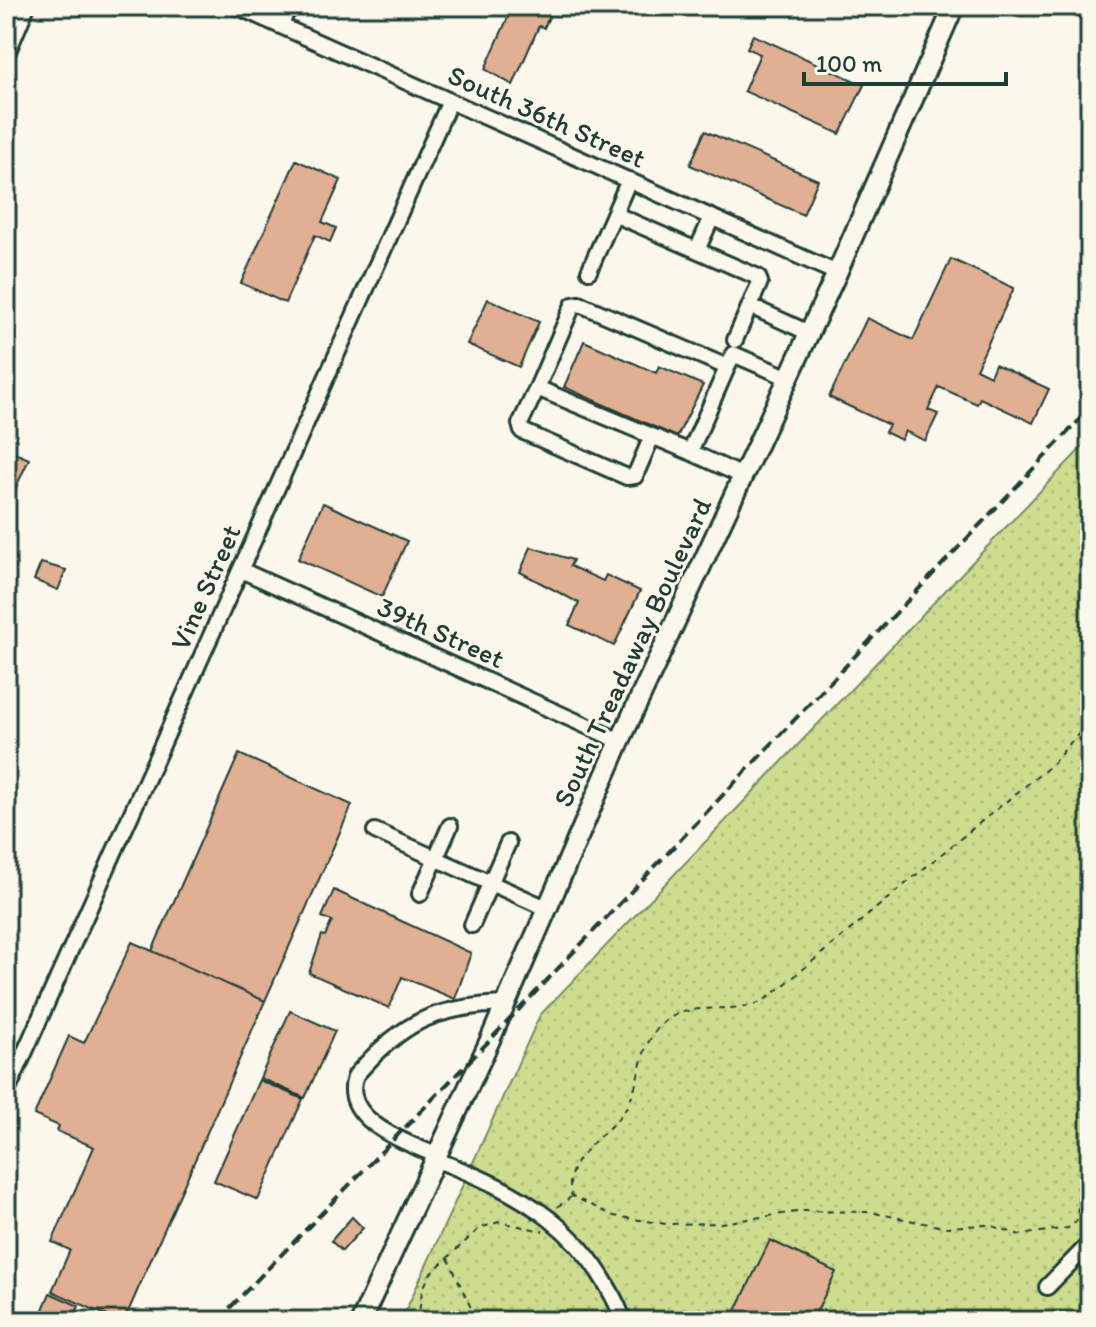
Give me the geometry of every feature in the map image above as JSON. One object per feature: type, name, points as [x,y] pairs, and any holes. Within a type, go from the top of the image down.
[{"type":"main road","name":"South Treadaway Boulevard","points":[[361,1321],[620,741],[837,273],[954,6]]},
{"type":"street","points":[[6,56],[27,6]]},
{"type":"street","name":"South 36th Street","points":[[236,6],[837,273]]},
{"type":"street","points":[[281,25],[289,6]]},
{"type":"street","name":"Vine Street","points":[[6,1094],[450,101]]},
{"type":"street","points":[[589,271],[629,180]]},
{"type":"street","points":[[614,214],[758,277],[760,282],[735,340]]},
{"type":"street","points":[[697,250],[712,217]]},
{"type":"street","points":[[652,436],[635,476],[627,477],[522,431],[520,424],[573,305],[580,304],[727,367]]},
{"type":"street","points":[[750,306],[809,333]]},
{"type":"street","points":[[690,452],[733,354],[789,378]]},
{"type":"street","points":[[537,388],[743,476]]},
{"type":"street","name":"39th Street","points":[[241,570],[620,741]]},
{"type":"street","points":[[420,894],[450,826]]},
{"type":"street","points":[[375,831],[546,908]]},
{"type":"street","points":[[472,925],[508,843]]},
{"type":"street","points":[[504,1004],[460,1006],[417,1021],[356,1075],[355,1094],[373,1124],[395,1138],[495,1183],[531,1203],[560,1225],[592,1263],[624,1321]]},
{"type":"street","points":[[1047,1287],[1090,1243]]},
{"type":"path","points":[[1090,725],[1073,736],[1046,769],[988,812],[783,986],[756,1005],[683,1010],[667,1020],[646,1042],[623,1112],[573,1169],[569,1188],[572,1196],[614,1216],[666,1224],[721,1223],[803,1211],[870,1212],[943,1227],[989,1225],[1020,1235],[1068,1228],[1077,1221],[1079,1184],[1090,1147]]},
{"type":"path","points":[[555,1209],[572,1196]]},
{"type":"path","points":[[418,1321],[422,1291],[430,1274],[480,1228],[499,1222],[548,1230]]},
{"type":"path","points":[[448,1257],[477,1321]]},
{"type":"green space","points":[[1090,439],[1090,1321],[401,1321],[540,1015]]},
{"type":"building","points":[[513,6],[554,6],[544,28],[539,26],[513,85],[485,69]]},
{"type":"building","points":[[753,35],[864,85],[840,134],[744,91],[760,54],[747,48]]},
{"type":"building","points":[[705,131],[818,180],[803,215],[690,165]]},
{"type":"building","points":[[296,160],[341,180],[322,222],[336,228],[330,242],[315,235],[285,303],[241,283]]},
{"type":"building","points":[[951,259],[1014,288],[976,369],[990,376],[995,364],[1049,389],[1033,423],[980,398],[977,404],[939,387],[928,410],[938,414],[925,441],[905,431],[901,440],[885,432],[889,425],[829,397],[867,318],[913,340]]},
{"type":"building","points":[[488,299],[539,322],[519,367],[467,344]]},
{"type":"building","points":[[584,341],[656,373],[659,366],[703,385],[677,437],[564,387]]},
{"type":"building","points":[[6,449],[29,459],[6,509]]},
{"type":"building","points":[[323,503],[407,541],[382,597],[298,559]]},
{"type":"building","points":[[531,547],[573,560],[570,566],[603,581],[606,575],[640,591],[614,646],[569,625],[579,603],[520,572]]},
{"type":"building","points":[[41,563],[66,570],[58,590],[34,580]]},
{"type":"building","points":[[239,754],[352,805],[265,1001],[152,951]]},
{"type":"building","points":[[334,890],[471,953],[455,999],[402,977],[389,1008],[309,973],[322,935],[325,936],[332,921],[322,917]]},
{"type":"building","points":[[132,942],[265,1001],[124,1321],[119,1321],[52,1291],[70,1250],[52,1242],[94,1147],[57,1131],[59,1126],[34,1115],[69,1036],[84,1043]]},
{"type":"building","points":[[290,1011],[335,1031],[305,1098],[260,1078]]},
{"type":"building","points":[[259,1080],[303,1099],[258,1200],[214,1181]]},
{"type":"building","points":[[352,1217],[363,1228],[342,1251],[331,1241]]},
{"type":"building","points":[[770,1240],[836,1272],[812,1321],[731,1321]]},
{"type":"building","points":[[50,1293],[79,1306],[72,1321],[38,1321]]},
{"type":"railway","points":[[217,1321],[490,1040],[1090,409]]}]
